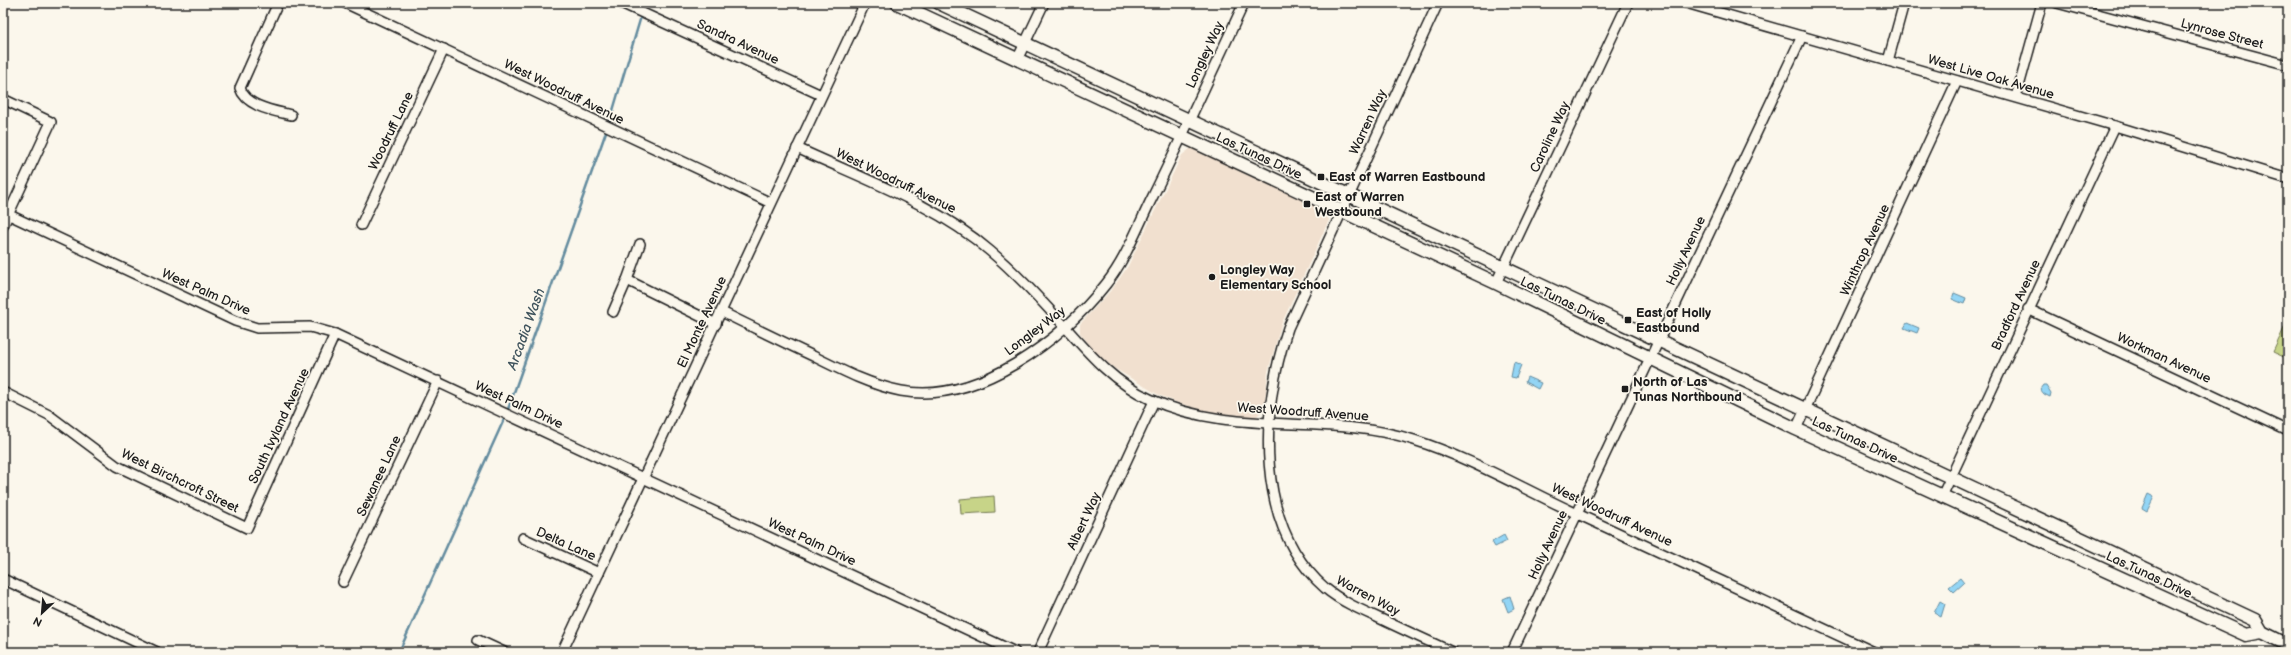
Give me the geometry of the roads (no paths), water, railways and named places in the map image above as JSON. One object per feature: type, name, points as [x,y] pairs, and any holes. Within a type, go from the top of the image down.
[{"type":"main road","name":"Las Tunas Drive","points":[[897,3],[1496,283],[1796,429],[2246,635],[2262,632]]},
{"type":"main road","name":"Las Tunas Drive","points":[[939,3],[1658,340],[1805,411],[2255,620],[2262,632],[2288,645]]},
{"type":"street","points":[[278,3],[241,82],[240,88],[242,94],[250,101],[271,110],[291,115]]},
{"type":"street","name":"West Woodruff Avenue","points":[[345,3],[771,203]]},
{"type":"street","name":"Sandra Avenue","points":[[621,3],[821,95]]},
{"type":"street","name":"El Monte Avenue","points":[[562,652],[865,3]]},
{"type":"street","points":[[1018,60],[1044,3]]},
{"type":"street","name":"Longley Way","points":[[722,312],[844,371],[880,385],[902,391],[930,393],[954,390],[979,382],[1005,369],[1065,328],[1106,283],[1121,260],[1182,136],[1244,3]]},
{"type":"street","name":"Warren Way","points":[[1438,3],[1297,305],[1284,340],[1272,391],[1269,459],[1271,492],[1289,542],[1306,568],[1325,588],[1339,599],[1452,652]]},
{"type":"street","name":"Caroline Way","points":[[1496,283],[1628,3]]},
{"type":"street","name":"West Live Oak Avenue","points":[[1686,3],[2016,97],[2288,179]]},
{"type":"street","points":[[1888,60],[1904,3]]},
{"type":"street","points":[[2016,97],[2042,3]]},
{"type":"street","name":"Lynrose Street","points":[[2057,3],[2288,65]]},
{"type":"street","name":"Holly Avenue","points":[[1512,652],[1802,36]]},
{"type":"street","name":"Woodruff Lane","points":[[361,224],[444,49]]},
{"type":"street","name":"Winthrop Avenue","points":[[1796,429],[1957,81]]},
{"type":"street","points":[[3,99],[52,122],[6,214],[3,226]]},
{"type":"street","name":"Bradford Avenue","points":[[1942,496],[2028,309],[2115,126]]},
{"type":"street","name":"West Woodruff Avenue","points":[[797,148],[952,222],[988,248],[1013,271],[1092,358],[1108,373],[1136,393],[1154,401],[1201,417],[1270,423],[1338,425],[1369,429],[1408,438],[1473,463],[1578,514],[1874,652]]},
{"type":"street","name":"West Palm Drive","points":[[6,214],[235,321],[257,328],[310,327],[335,334],[1015,652]]},
{"type":"street","points":[[613,312],[627,280],[640,244]]},
{"type":"street","points":[[627,280],[716,324]]},
{"type":"street","name":"Workman Avenue","points":[[2028,309],[2288,431]]},
{"type":"street","name":"South Ivyland Avenue","points":[[247,528],[335,334]]},
{"type":"street","name":"Sewanee Lane","points":[[343,582],[438,381]]},
{"type":"street","name":"West Birchcroft Street","points":[[3,392],[48,416],[117,466],[247,528]]},
{"type":"street","name":"Albert Way","points":[[1038,652],[1154,401]]},
{"type":"street","name":"Delta Lane","points":[[523,538],[599,573]]},
{"type":"street","points":[[3,579],[157,652]]},
{"type":"street","points":[[478,640],[504,652]]},
{"type":"water","points":[[1954,293],[1966,298],[1964,304],[1952,299]]},
{"type":"water","points":[[1907,323],[1919,328],[1917,333],[1904,328]]},
{"type":"water","points":[[1514,362],[1521,365],[1516,378],[1511,377]]},
{"type":"water","points":[[1527,377],[1541,383],[1538,389],[1525,382]]},
{"type":"water","points":[[2043,385],[2046,385],[2051,393],[2050,397],[2044,394],[2040,389]]},
{"type":"water","points":[[2148,494],[2154,497],[2147,511],[2142,508]]},
{"type":"water","points":[[1504,535],[1507,541],[1495,547],[1492,542]]},
{"type":"water","points":[[1960,578],[1964,583],[1954,592],[1949,587]]},
{"type":"water","points":[[1510,596],[1514,609],[1508,612],[1503,599]]},
{"type":"water","points":[[1940,601],[1945,604],[1941,617],[1934,613]]},
{"type":"waterway","name":"Arcadia Wash","points":[[609,124],[645,3]]},
{"type":"waterway","name":"Arcadia Wash","points":[[399,652],[506,415],[607,129]]},
{"type":"place","name":"East of Warren Eastbound","points":[[1321,177]]},
{"type":"place","name":"East of Warren Westbound","points":[[1307,204]]},
{"type":"place","name":"Longley Way Elementary School","points":[[1212,277]]},
{"type":"place","name":"East of Holly Eastbound","points":[[1628,320]]},
{"type":"place","name":"North of Las Tunas Northbound","points":[[1625,389]]}]
